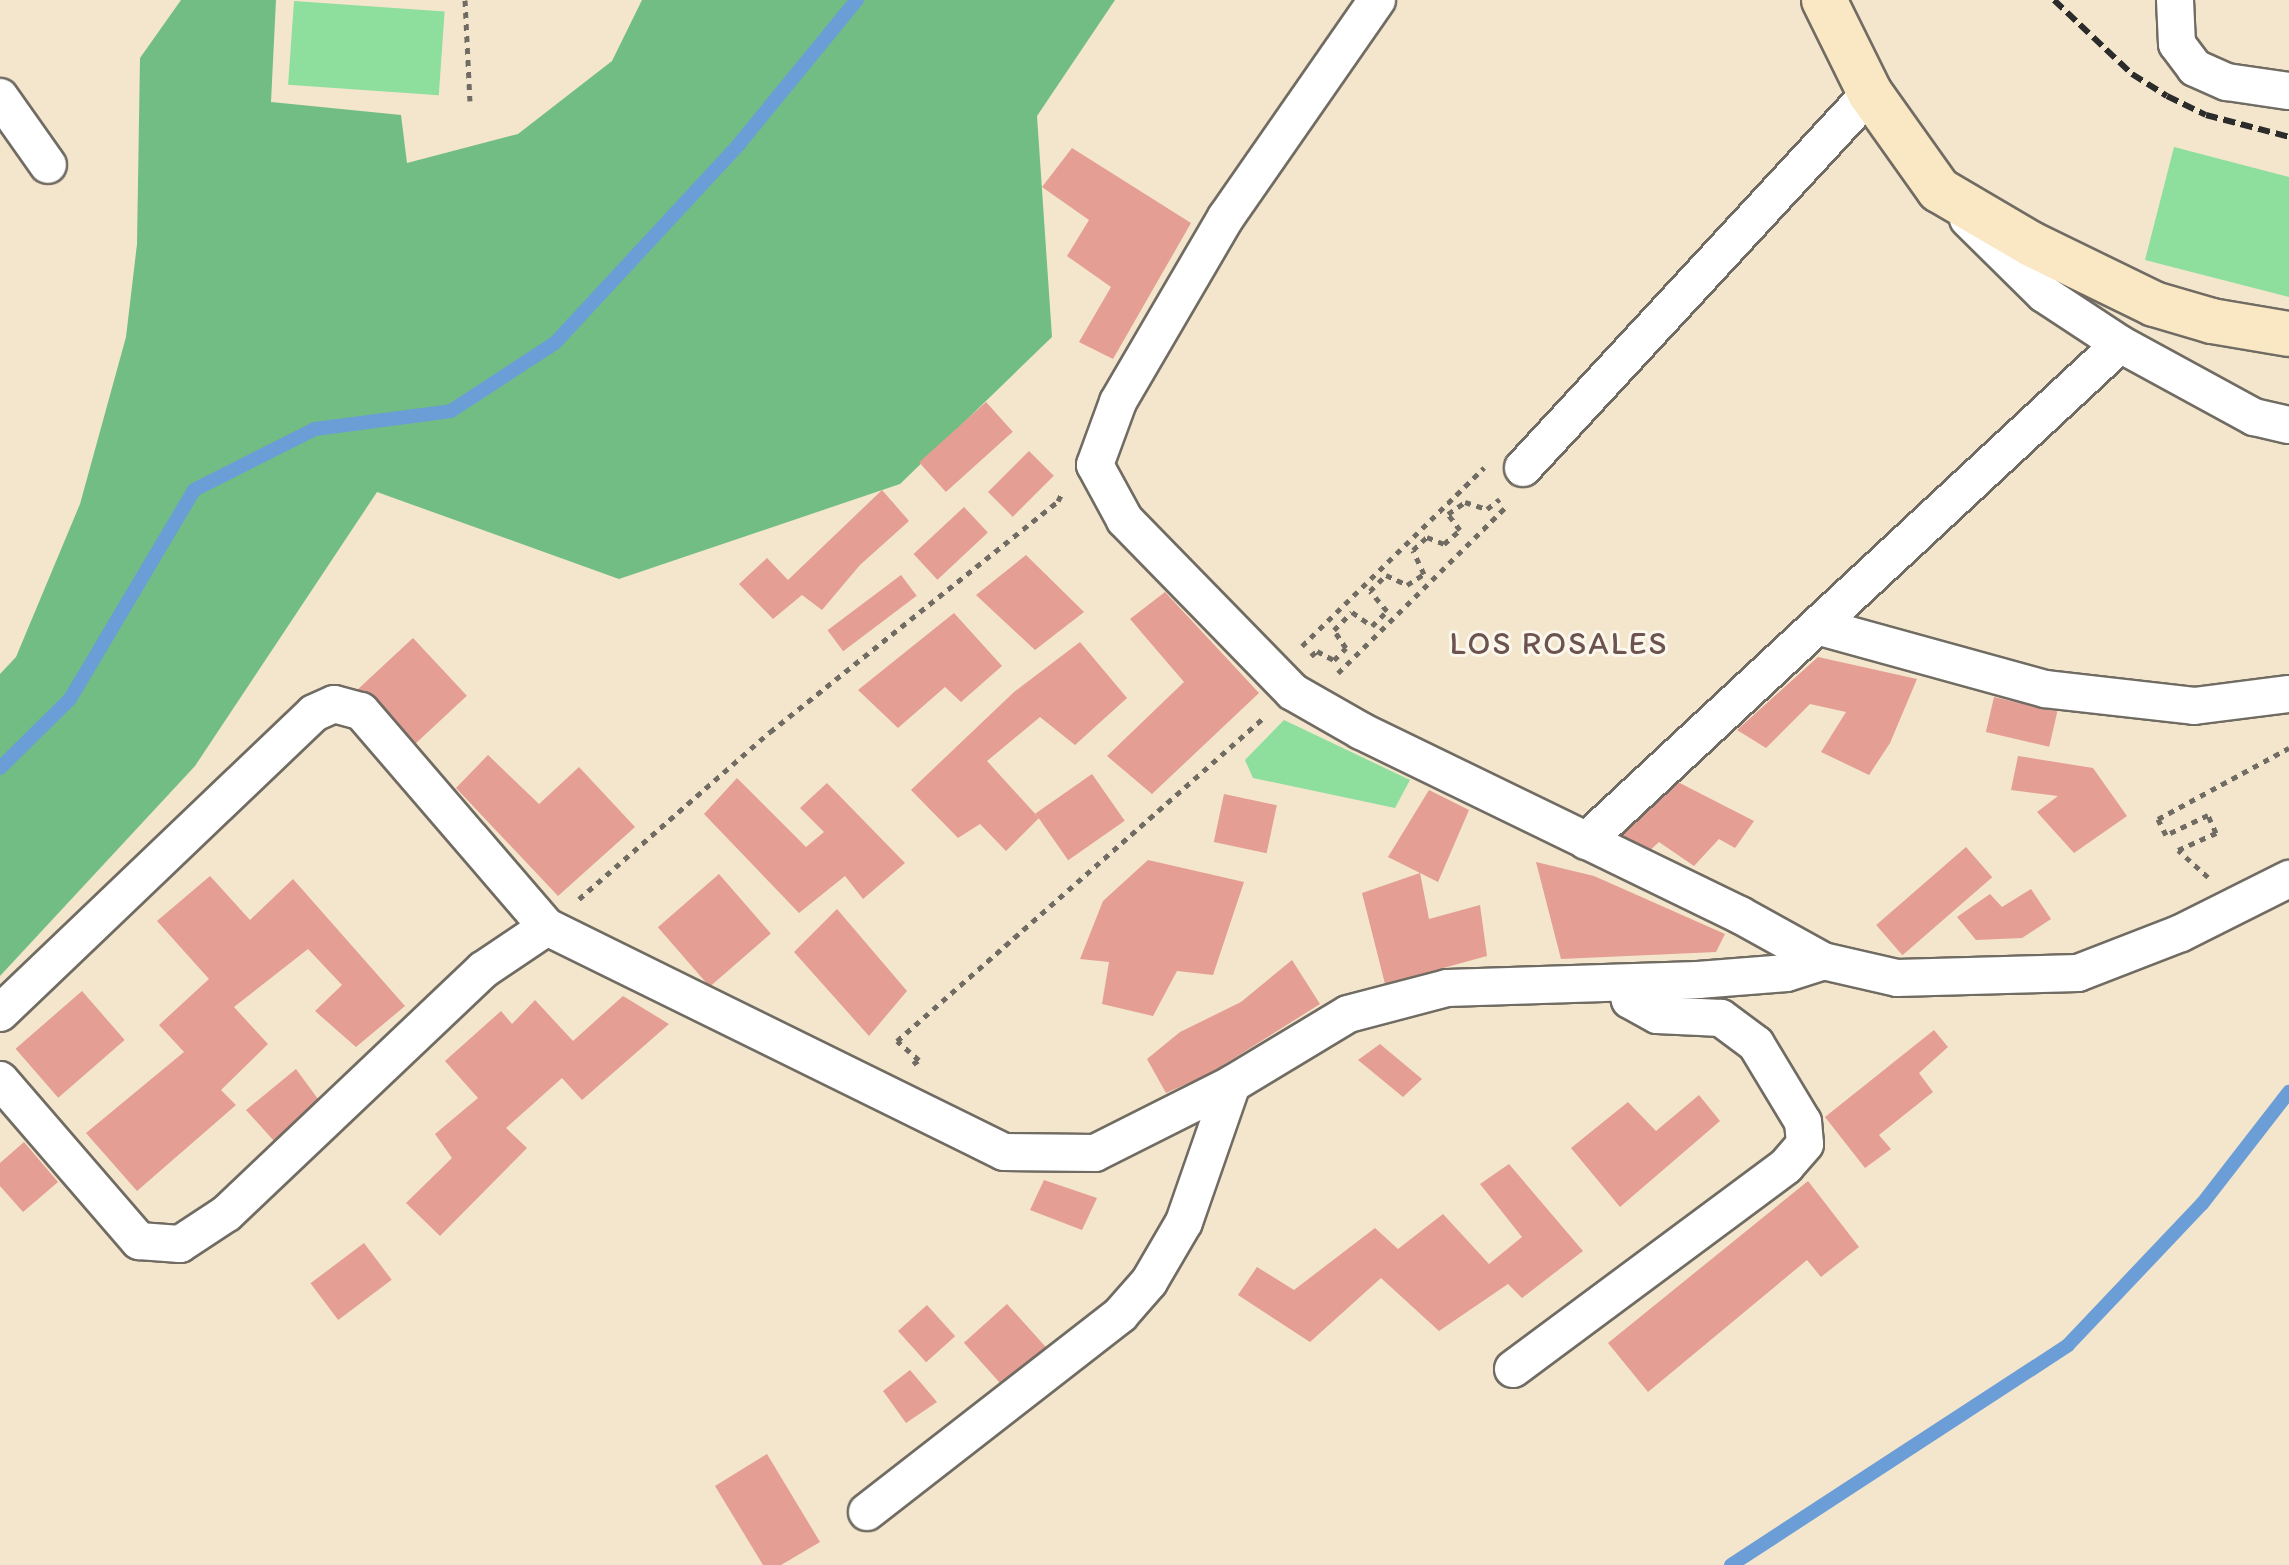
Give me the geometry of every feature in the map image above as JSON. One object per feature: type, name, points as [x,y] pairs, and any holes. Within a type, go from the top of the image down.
[{"type":"main road","points":[[1824,0],[1870,93],[1939,190],[2031,244],[2154,304],[2212,321],[2289,334]]},
{"type":"street","points":[[1377,0],[1226,217],[1118,402],[1095,465],[1125,520],[1292,689],[1823,961],[1897,978],[2078,973],[2181,933],[2289,879]]},
{"type":"street","points":[[2174,12],[2184,57],[2207,76],[2289,91]]},
{"type":"street","points":[[1523,468],[1870,93]]},
{"type":"street","points":[[0,97],[48,165]]},
{"type":"street","points":[[1939,190],[2044,294],[2120,344],[2254,417],[2289,425]]},
{"type":"street","points":[[1586,841],[1820,627],[2120,344]]},
{"type":"street","points":[[1820,627],[2045,689],[2194,706],[2289,694]]},
{"type":"street","points":[[0,1013],[314,713],[334,704],[361,711],[547,927],[873,1091],[1004,1152],[1095,1153],[1232,1084],[1348,1014],[1447,988],[1625,984],[1787,973],[1823,961]]},
{"type":"street","points":[[0,1080],[139,1241],[180,1244],[227,1213],[483,970],[547,927]]},
{"type":"street","points":[[1513,1369],[1786,1166],[1805,1144],[1803,1122],[1756,1044],[1721,1018],[1657,1015],[1630,1000],[1625,984]]},
{"type":"street","points":[[867,1512],[1120,1315],[1149,1282],[1184,1222],[1232,1084]]},
{"type":"path","points":[[465,0],[470,101]]},
{"type":"path","points":[[1292,689],[1493,459],[1523,468]]},
{"type":"path","points":[[547,927],[770,732],[1058,501],[1071,474],[1095,465]]},
{"type":"path","points":[[1292,689],[1313,671],[1305,662],[1317,651],[1334,660],[1346,648],[1334,630],[1352,612],[1372,626],[1387,611],[1370,591],[1386,575],[1407,585],[1424,574],[1413,550],[1427,537],[1444,544],[1460,530],[1448,514],[1465,502],[1487,509],[1504,496],[1489,478],[1523,468]]},
{"type":"path","points":[[873,1091],[919,1060],[897,1041],[1292,689],[1525,488],[1523,468]]},
{"type":"path","points":[[2238,902],[2178,850],[2216,833],[2208,815],[2166,835],[2158,819],[2289,748]]},
{"type":"green space","points":[[181,0],[276,0],[271,102],[401,115],[407,163],[518,134],[612,61],[642,0],[1115,0],[1037,116],[1052,337],[900,484],[619,579],[377,492],[195,766],[0,976],[0,674],[16,657],[80,504],[126,337],[137,244],[140,58]]},
{"type":"green space","points":[[294,1],[445,12],[439,95],[288,85]]},
{"type":"green space","points":[[2174,147],[2289,177],[2289,297],[2145,260]]},
{"type":"green space","points":[[1284,720],[1410,780],[1395,808],[1253,778],[1245,760]]},
{"type":"building","points":[[1072,148],[1191,223],[1113,359],[1079,342],[1111,287],[1067,256],[1089,220],[1042,187]]},
{"type":"building","points":[[986,402],[1013,432],[946,492],[919,462]]},
{"type":"building","points":[[1029,451],[1054,476],[1013,517],[988,492]]},
{"type":"building","points":[[882,490],[909,521],[860,565],[822,610],[802,595],[773,619],[739,584],[767,558],[788,580]]},
{"type":"building","points":[[964,507],[988,533],[937,580],[914,554]]},
{"type":"building","points":[[1026,555],[1084,612],[1035,650],[976,595]]},
{"type":"building","points":[[901,575],[917,596],[843,651],[828,630]]},
{"type":"building","points":[[1165,592],[1259,693],[1152,794],[1107,756],[1184,682],[1130,619]]},
{"type":"building","points":[[954,613],[1002,666],[961,702],[945,687],[898,728],[858,690]]},
{"type":"building","points":[[413,638],[467,696],[411,748],[357,690]]},
{"type":"building","points":[[1080,642],[1127,698],[1075,745],[1040,717],[987,761],[1039,818],[1006,851],[980,824],[958,838],[911,790],[1014,692]]},
{"type":"building","points":[[1818,657],[1917,679],[1890,743],[1869,775],[1821,752],[1846,712],[1810,704],[1766,748],[1737,730]]},
{"type":"building","points":[[1994,697],[2057,712],[2049,747],[1986,732]]},
{"type":"building","points":[[488,755],[539,804],[579,767],[635,827],[558,896],[456,788]]},
{"type":"building","points":[[2018,756],[2093,768],[2127,816],[2074,853],[2037,812],[2058,796],[2011,790]]},
{"type":"building","points":[[1092,774],[1125,821],[1068,860],[1035,814]]},
{"type":"building","points":[[737,778],[806,847],[824,832],[800,808],[827,783],[905,863],[863,899],[845,876],[799,913],[704,814]]},
{"type":"building","points":[[1674,780],[1754,821],[1735,848],[1719,839],[1694,866],[1659,842],[1647,853],[1614,834],[1655,805]]},
{"type":"building","points":[[1429,790],[1469,810],[1438,882],[1388,857]]},
{"type":"building","points":[[1224,794],[1277,805],[1267,853],[1214,842]]},
{"type":"building","points":[[1966,847],[1992,877],[1902,955],[1876,925]]},
{"type":"building","points":[[1148,860],[1244,882],[1213,975],[1177,971],[1153,1016],[1102,1004],[1109,962],[1080,959],[1103,901]]},
{"type":"building","points":[[1536,862],[1594,876],[1725,934],[1716,952],[1561,959]]},
{"type":"building","points":[[1420,873],[1429,919],[1480,905],[1487,956],[1385,984],[1362,893]]},
{"type":"building","points":[[719,874],[771,934],[710,987],[658,927]]},
{"type":"building","points":[[210,876],[250,920],[293,879],[405,1006],[356,1047],[315,1011],[342,985],[308,949],[234,1007],[268,1044],[221,1090],[236,1105],[137,1191],[86,1133],[184,1052],[159,1025],[209,979],[157,921]]},
{"type":"building","points":[[2031,889],[2051,919],[2022,938],[1976,940],[1957,917],[1990,894],[2002,907]]},
{"type":"building","points":[[837,909],[907,991],[869,1036],[794,952]]},
{"type":"building","points":[[1292,960],[1320,1004],[1209,1074],[1166,1093],[1147,1059],[1180,1032],[1241,1002]]},
{"type":"building","points":[[82,991],[125,1040],[58,1098],[16,1049]]},
{"type":"building","points":[[623,996],[669,1024],[582,1100],[562,1078],[506,1128],[527,1148],[440,1236],[406,1203],[452,1158],[435,1134],[478,1098],[445,1061],[501,1011],[512,1024],[535,1000],[573,1041]]},
{"type":"building","points":[[1934,1030],[1948,1047],[1919,1073],[1933,1092],[1879,1135],[1891,1149],[1865,1168],[1825,1117]]},
{"type":"building","points":[[1380,1044],[1422,1079],[1403,1097],[1358,1060]]},
{"type":"building","points":[[296,1069],[318,1099],[274,1141],[246,1110]]},
{"type":"building","points":[[1699,1095],[1720,1121],[1620,1207],[1571,1148],[1628,1102],[1656,1131]]},
{"type":"building","points":[[24,1142],[58,1182],[23,1212],[0,1186],[0,1163]]},
{"type":"building","points":[[1509,1164],[1583,1251],[1522,1298],[1508,1284],[1439,1331],[1381,1278],[1310,1342],[1238,1295],[1257,1267],[1294,1290],[1375,1228],[1398,1249],[1443,1214],[1489,1264],[1522,1237],[1480,1184]]},
{"type":"building","points":[[1044,1180],[1097,1198],[1082,1230],[1030,1210]]},
{"type":"building","points":[[1808,1181],[1859,1247],[1821,1277],[1807,1260],[1648,1392],[1608,1343]]},
{"type":"building","points":[[364,1243],[392,1280],[338,1320],[310,1283]]},
{"type":"building","points":[[1007,1304],[1046,1348],[1003,1387],[964,1343]]},
{"type":"building","points":[[927,1305],[955,1336],[926,1362],[898,1331]]},
{"type":"building","points":[[910,1370],[937,1402],[906,1423],[883,1391]]},
{"type":"building","points":[[767,1454],[820,1542],[781,1565],[763,1565],[715,1486]]},
{"type":"waterway","points":[[0,768],[70,699],[194,490],[315,429],[451,411],[555,343],[739,144],[857,0]]},
{"type":"waterway","points":[[1731,1565],[2068,1345],[2202,1204],[2289,1092]]},
{"type":"railway","points":[[2054,0],[2132,74],[2167,96],[2206,115],[2289,137]]},
{"type":"district","name":"LOS ROSALES","points":[[1559,643]]}]
